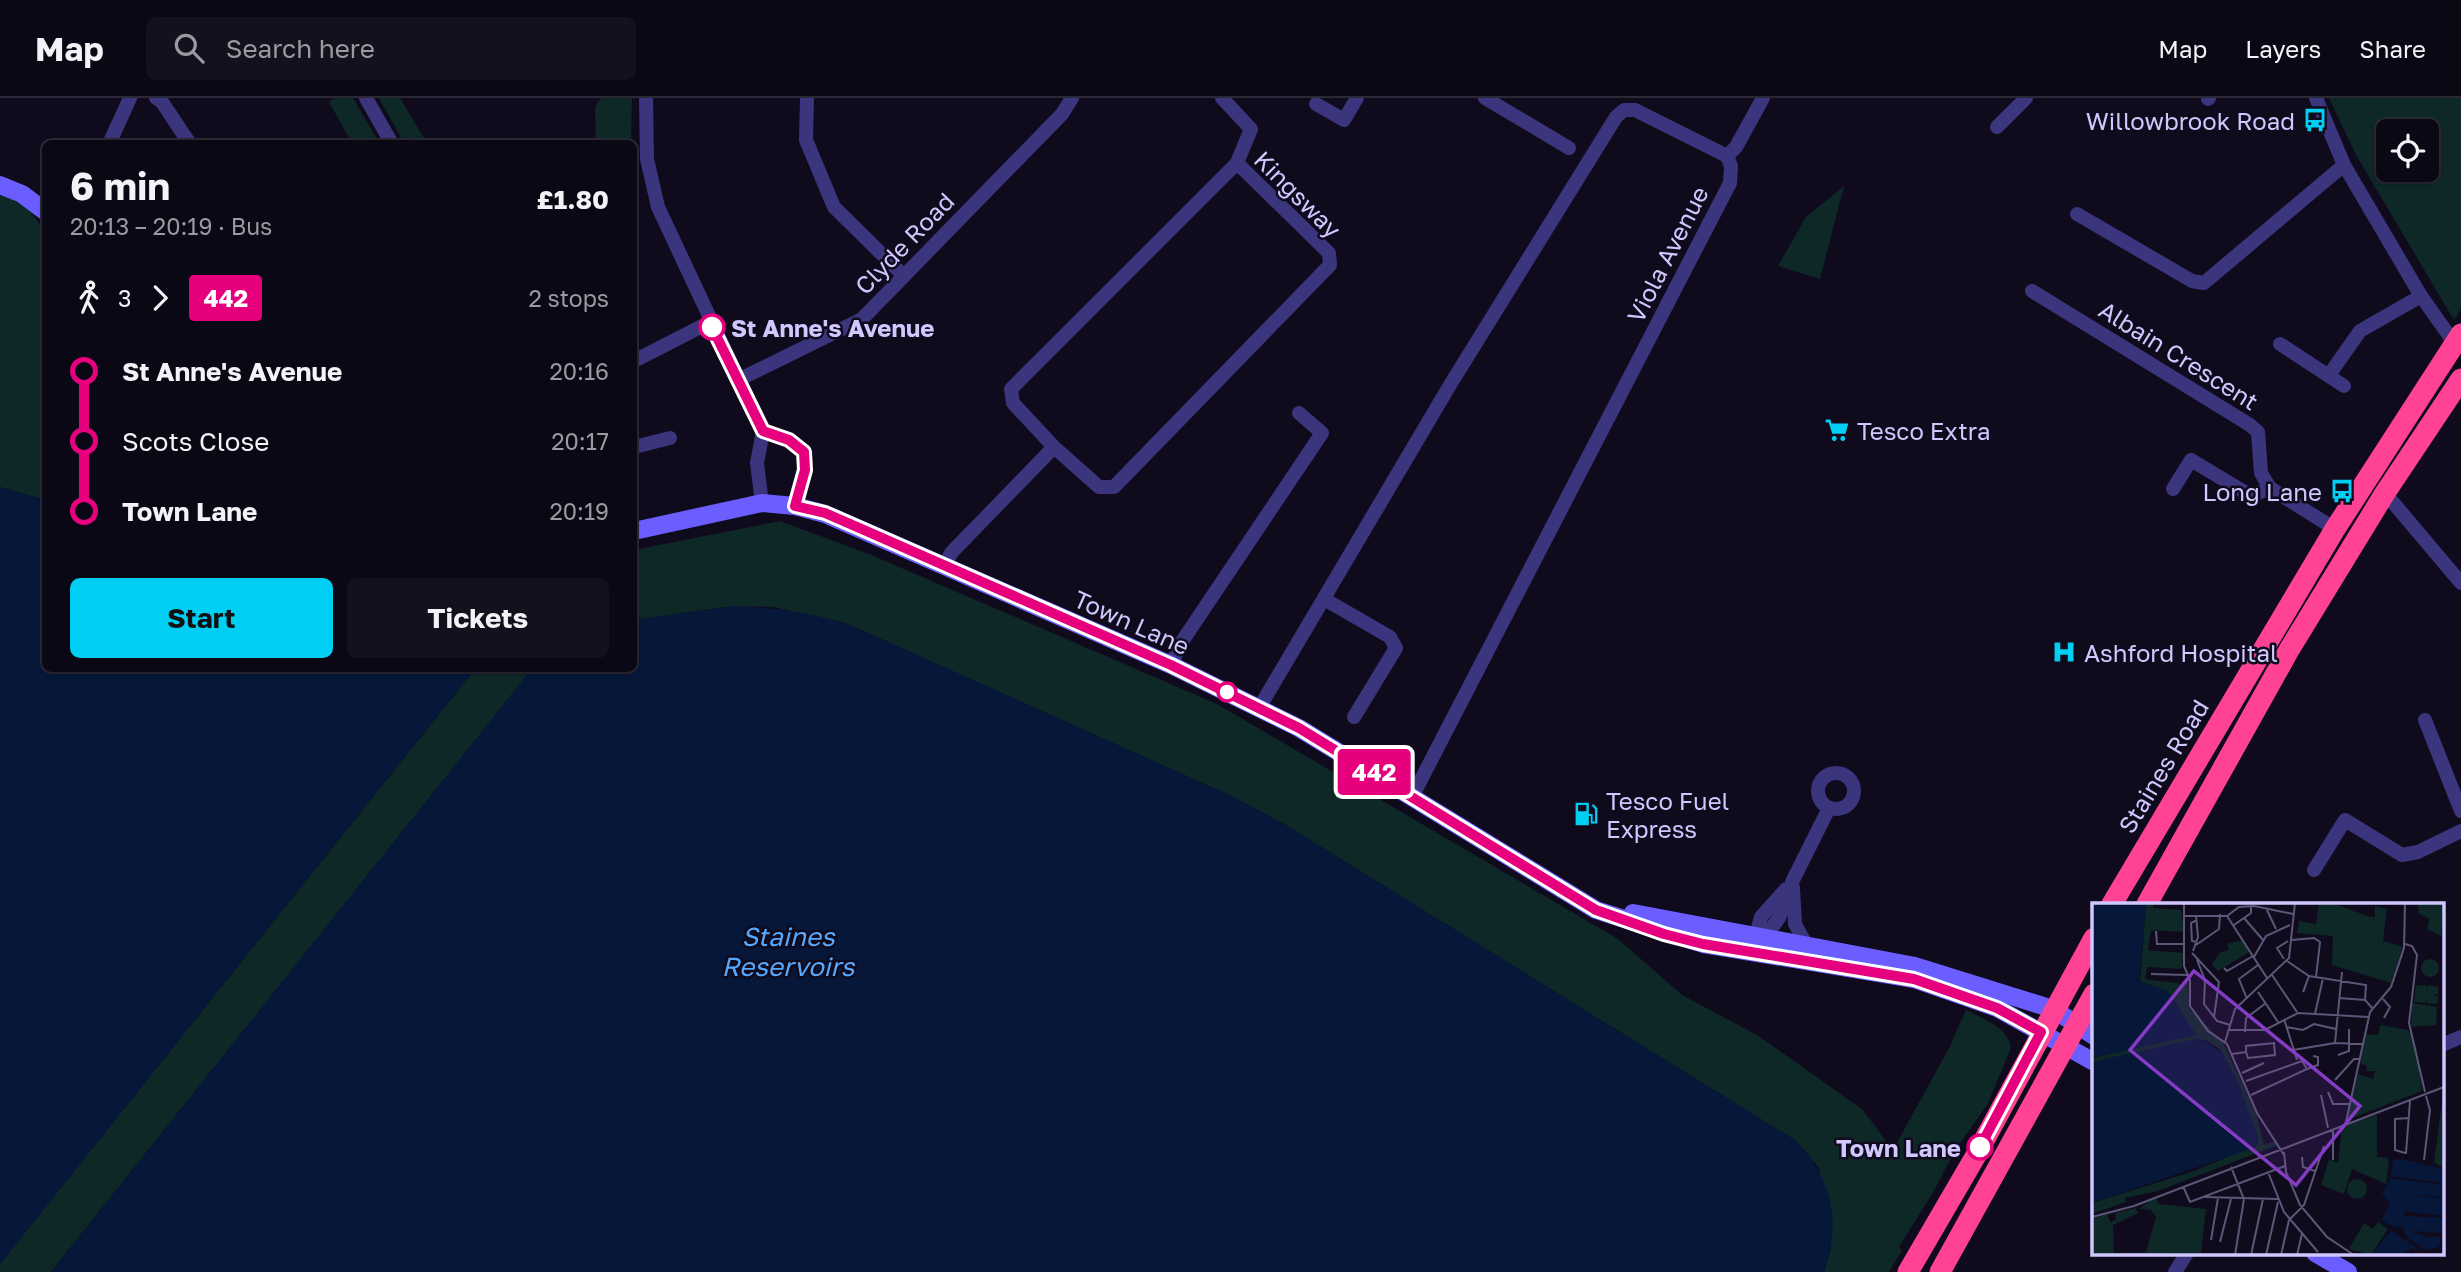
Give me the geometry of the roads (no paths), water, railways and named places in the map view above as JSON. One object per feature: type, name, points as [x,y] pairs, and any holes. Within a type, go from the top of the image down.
[{"type":"highway","name":"Staines Road","points":[[2113,903],[2335,528],[2458,339]]},
{"type":"highway","points":[[2148,903],[2289,650],[2385,493],[2461,379]]},
{"type":"highway","points":[[1908,1272],[1975,1157],[2092,941]]},
{"type":"highway","points":[[1940,1272],[2065,1046],[2085,1030],[2092,1002]]},
{"type":"main road","points":[[0,184],[22,194],[42,209]]},
{"type":"main road","name":"Town Lane","points":[[637,530],[762,503],[795,506],[825,513],[1171,665],[1259,708],[1343,753],[1576,896],[1640,916],[1914,979],[1997,1008],[2092,1061]]},
{"type":"main road","name":"Town Lane","points":[[1758,941],[1806,944],[1915,966],[2053,1009],[2085,1030]]},
{"type":"main road","points":[[2317,1254],[2348,1272]]},
{"type":"street","points":[[111,140],[130,98]]},
{"type":"street","points":[[156,98],[162,102],[187,140]]},
{"type":"street","points":[[366,98],[390,140]]},
{"type":"street","points":[[646,98],[645,142],[656,200],[710,322],[763,431],[757,463],[762,503]]},
{"type":"street","points":[[807,98],[806,140],[834,207],[904,276]]},
{"type":"street","name":"Clyde Road","points":[[738,380],[862,319],[1062,114],[1072,98]]},
{"type":"street","points":[[1222,98],[1251,129],[1237,163]]},
{"type":"street","points":[[1316,104],[1344,120],[1357,98]]},
{"type":"street","points":[[1485,98],[1569,148]]},
{"type":"street","points":[[1259,708],[1559,206],[1616,117],[1623,110],[1635,110],[1727,156],[1736,147],[1763,98]]},
{"type":"street","points":[[1997,127],[2026,98]]},
{"type":"street","points":[[2316,98],[2344,165],[2421,296],[2458,339]]},
{"type":"street","name":"Viola Avenue","points":[[1412,797],[1730,183],[1731,166],[1727,156]]},
{"type":"street","name":"Kingsway","points":[[1237,163],[1329,253],[1330,265],[1114,487],[1099,487],[1054,447],[1013,402],[1011,389],[1237,163]]},
{"type":"street","points":[[2077,214],[2192,281],[2204,283],[2344,165]]},
{"type":"street","name":"Albain Crescent","points":[[2032,291],[2250,425],[2258,432],[2261,473],[2270,488]]},
{"type":"street","points":[[2329,375],[2360,331],[2421,296]]},
{"type":"street","points":[[637,359],[710,322]]},
{"type":"street","points":[[2280,344],[2344,386]]},
{"type":"street","points":[[1171,665],[1181,643],[1322,433],[1299,413]]},
{"type":"street","points":[[763,431],[789,440],[804,452],[805,470],[795,506]]},
{"type":"street","points":[[637,446],[670,438]]},
{"type":"street","points":[[944,566],[951,553],[1054,447]]},
{"type":"street","points":[[2173,489],[2191,460],[2251,496],[2270,488],[2335,528]]},
{"type":"street","points":[[2385,493],[2461,583]]},
{"type":"street","points":[[1324,599],[1390,637],[1396,648],[1354,717]]},
{"type":"street","points":[[2425,721],[2461,811]]},
{"type":"street","points":[[1758,941],[1761,918],[1793,880],[1829,808]]},
{"type":"street","points":[[2314,870],[2345,820],[2402,855],[2418,852],[2461,831]]},
{"type":"street","points":[[1793,880],[1795,924],[1806,944]]},
{"type":"street","points":[[2444,1044],[2461,1037]]},
{"type":"street","points":[[2175,1272],[2186,1254]]},
{"type":"water","points":[[0,487],[42,499],[42,672],[473,672],[0,1264]]},
{"type":"water","name":"Staines Reservoirs","points":[[733,606],[799,612],[830,619],[862,630],[1229,795],[1284,824],[1796,1141],[1818,1171],[1830,1202],[1832,1236],[1824,1272],[51,1272],[530,672],[637,672],[637,620]]},
{"type":"place","name":"Willowbrook Road","points":[[2315,120]]},
{"type":"place","name":"St Anne's Avenue","points":[[712,327]]},
{"type":"place","name":"Tesco Extra","points":[[1837,430]]},
{"type":"place","name":"Long Lane","points":[[2342,491]]},
{"type":"place","name":"Ashford Hospital","points":[[2064,652]]},
{"type":"place","name":"Tesco Fuel Express","points":[[1586,814]]},
{"type":"place","name":"Town Lane","points":[[1980,1147]]}]
